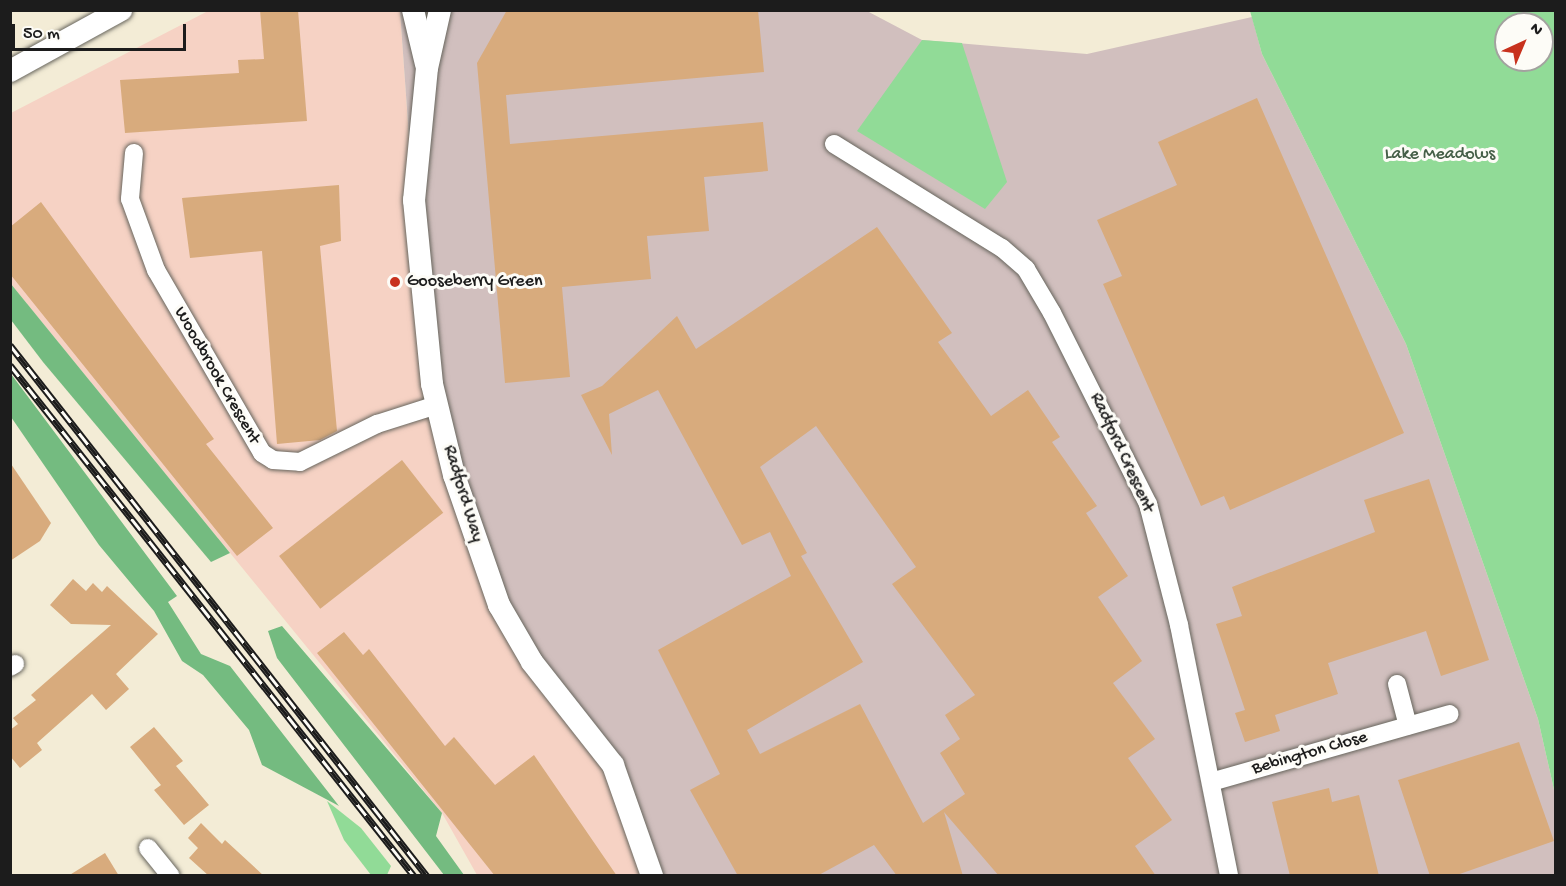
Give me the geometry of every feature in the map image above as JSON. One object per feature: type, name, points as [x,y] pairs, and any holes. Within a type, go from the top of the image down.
[{"type":"street","points":[[10,71],[121,10]]},
{"type":"street","name":"Radford Way","points":[[413,10],[427,68]]},
{"type":"street","name":"Radford Way","points":[[440,10],[427,68],[414,200],[437,405],[454,475],[499,605],[532,662],[613,765],[652,876]]},
{"type":"street","name":"Radford Crescent","points":[[834,144],[1002,248],[1026,269],[1052,313],[1148,504],[1211,782],[1229,876]]},
{"type":"street","name":"Woodbrook Crescent","points":[[134,153],[130,199],[156,270],[262,453],[273,460],[300,462],[377,424],[437,405]]},
{"type":"street","points":[[1397,684],[1408,726]]},
{"type":"street","name":"Bebington Close","points":[[1211,782],[1450,714]]},
{"type":"street","points":[[147,849],[171,876]]},
{"type":"shaded area","points":[[208,11],[400,11],[416,236],[652,875],[477,875],[442,813],[11,284],[11,113]]},
{"type":"shaded area","points":[[400,11],[867,11],[922,40],[1087,54],[1252,17],[1262,54],[1406,344],[1538,719],[1555,794],[1555,875],[652,875],[634,817],[539,671],[463,502],[416,235]]},
{"type":"green space","name":"Lake Meadows","points":[[1250,11],[1555,11],[1555,794],[1538,719],[1406,344],[1262,54]]},
{"type":"green space","points":[[922,40],[962,43],[1007,182],[985,209],[857,131]]},
{"type":"green space","points":[[10,284],[230,553],[211,562],[43,362],[11,320]]},
{"type":"green space","points":[[11,374],[177,596],[168,602],[201,654],[230,666],[339,806],[262,765],[249,730],[203,675],[182,661],[154,611],[99,545],[11,417]]},
{"type":"green space","points":[[282,626],[442,813],[436,836],[464,875],[444,875],[277,658],[268,631]]},
{"type":"green space","points":[[327,801],[361,828],[391,866],[387,875],[371,875],[344,840]]},
{"type":"building","points":[[260,10],[298,10],[307,121],[125,133],[120,80],[239,73],[238,60],[264,59]]},
{"type":"building","points":[[507,10],[758,10],[764,72],[506,95],[510,144],[763,122],[768,171],[704,177],[709,231],[647,236],[651,279],[562,287],[570,377],[505,383],[477,63]]},
{"type":"building","points":[[1257,98],[1404,433],[1230,510],[1224,496],[1201,506],[1103,284],[1122,276],[1097,220],[1177,185],[1158,142]]},
{"type":"building","points":[[339,185],[341,241],[320,246],[337,431],[320,440],[277,444],[262,251],[190,258],[182,198]]},
{"type":"building","points":[[41,202],[214,439],[206,444],[273,528],[237,556],[10,274],[10,227]]},
{"type":"building","points":[[877,227],[952,333],[938,342],[991,416],[1028,390],[1060,437],[1052,442],[1097,506],[1086,513],[1128,576],[1098,597],[1142,661],[1113,683],[1155,739],[1128,758],[1172,820],[1135,846],[1156,876],[999,876],[944,812],[963,876],[897,876],[874,845],[817,876],[738,876],[690,790],[720,774],[658,650],[791,576],[770,532],[742,545],[658,390],[609,414],[612,455],[581,395],[602,386],[677,316],[696,349]],"holes":[[[816,426],[916,567],[892,584],[975,695],[945,715],[960,739],[940,753],[965,794],[923,823],[860,704],[760,754],[747,730],[863,662],[801,556],[807,553],[760,467]]]},
{"type":"building","points":[[402,460],[443,513],[320,609],[279,556]]},
{"type":"building","points":[[11,464],[51,523],[40,541],[10,561]]},
{"type":"building","points":[[1429,479],[1489,660],[1441,676],[1426,631],[1328,663],[1338,694],[1275,715],[1280,731],[1245,742],[1235,713],[1245,710],[1216,624],[1242,616],[1232,587],[1375,532],[1364,500]]},
{"type":"building","points":[[73,579],[86,591],[93,583],[102,592],[107,586],[158,634],[116,674],[129,689],[106,710],[92,694],[37,743],[42,750],[20,768],[10,756],[10,730],[18,724],[13,718],[36,700],[31,695],[111,625],[71,624],[50,605]]},
{"type":"building","points":[[344,632],[363,655],[369,649],[445,746],[454,737],[495,785],[534,755],[617,876],[495,876],[317,653]]},
{"type":"building","points":[[154,727],[183,761],[176,766],[209,805],[184,825],[154,790],[161,785],[130,747]]},
{"type":"building","points":[[1519,742],[1554,841],[1454,876],[1430,876],[1398,780]]},
{"type":"building","points":[[1329,788],[1332,802],[1359,795],[1379,876],[1290,876],[1272,802]]},
{"type":"building","points":[[201,823],[222,844],[225,840],[264,876],[209,876],[189,858],[198,848],[188,838]]},
{"type":"building","points":[[105,853],[119,876],[68,876]]},
{"type":"railway","points":[[10,345],[427,876]]},
{"type":"railway","points":[[10,365],[414,876]]},
{"type":"place","name":"Gooseberry Green","points":[[395,282]]}]
